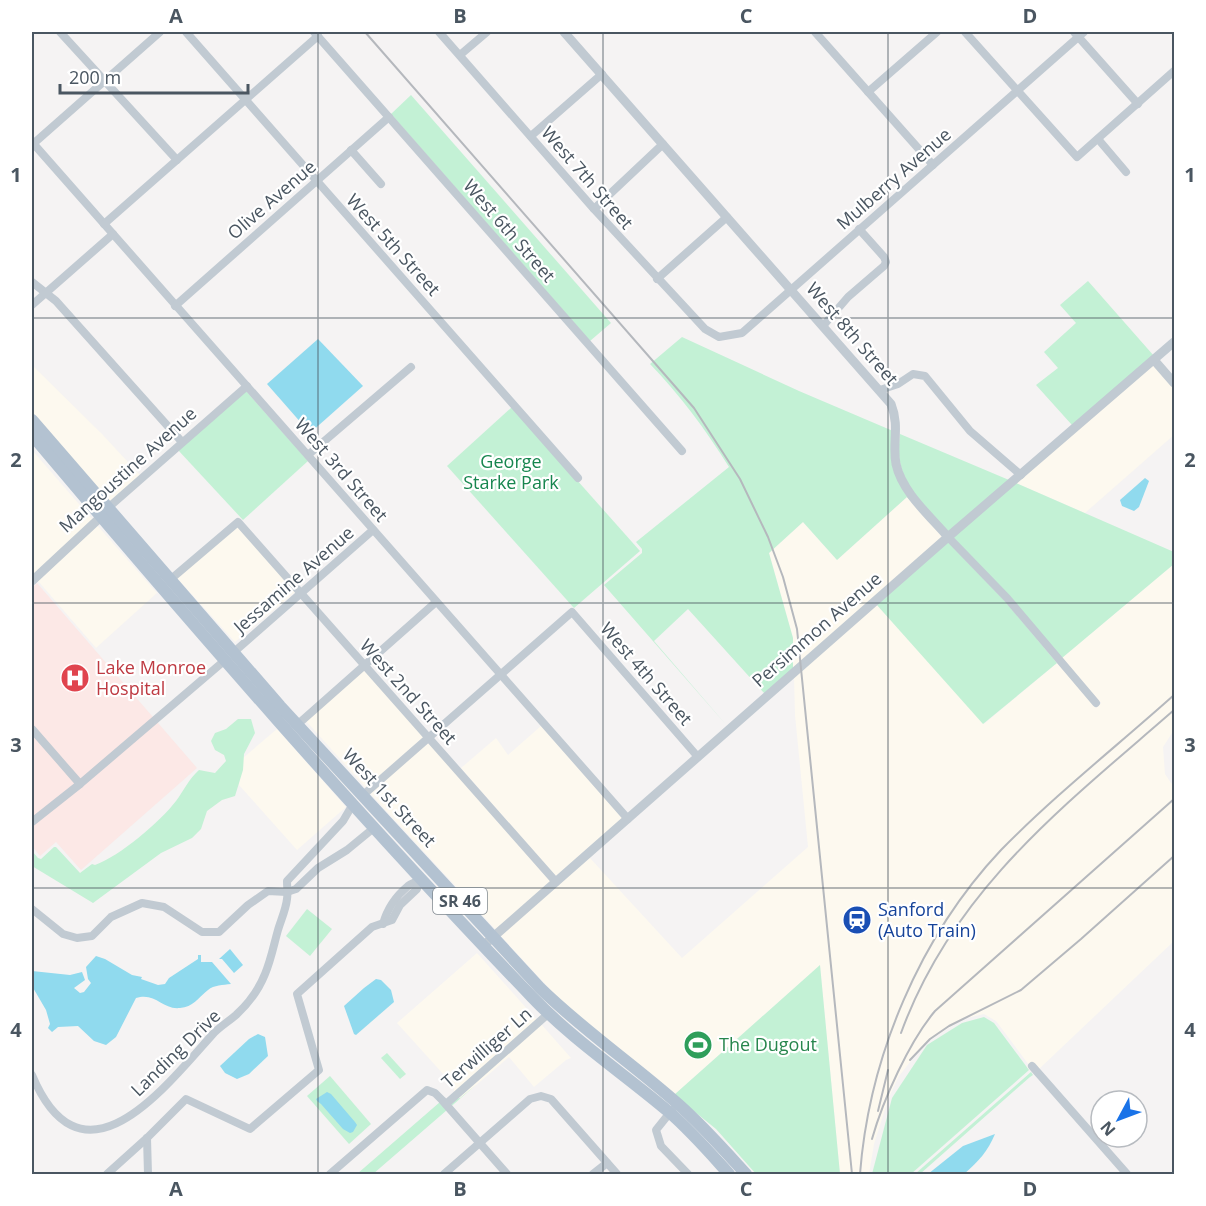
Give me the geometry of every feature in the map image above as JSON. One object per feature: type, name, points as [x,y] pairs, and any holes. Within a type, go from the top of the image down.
[{"type":"main road","name":"West 1st Street","points":[[32,420],[203,636],[229,656],[254,682],[264,688],[358,800],[488,941],[548,1014],[581,1043],[711,1136],[746,1174]]},
{"type":"main road","name":"West 1st Street","points":[[32,435],[171,579],[229,656],[332,781],[342,784],[358,800],[375,827],[420,880],[674,1108],[729,1174]]},
{"type":"street","points":[[60,32],[177,160]]},
{"type":"street","points":[[32,143],[160,32]]},
{"type":"street","name":"West 5th Street","points":[[186,32],[579,478]]},
{"type":"street","name":"West 7th Street","points":[[439,32],[657,279],[705,329],[719,336]]},
{"type":"street","points":[[460,56],[487,32]]},
{"type":"street","name":"West 8th Street","points":[[564,32],[880,390],[891,404],[894,413],[897,424],[895,454],[899,472],[908,490],[948,537],[1006,598],[1096,703]]},
{"type":"street","points":[[815,32],[933,165]]},
{"type":"street","points":[[868,92],[937,32]]},
{"type":"street","points":[[965,32],[1077,157],[1174,71]]},
{"type":"street","points":[[1079,33],[1138,104]]},
{"type":"street","name":"Mulberry Avenue","points":[[719,336],[742,333],[1017,91],[1079,33]]},
{"type":"street","points":[[104,224],[316,34]]},
{"type":"street","name":"West 6th Street","points":[[316,34],[682,451]]},
{"type":"street","points":[[531,136],[602,74]]},
{"type":"street","name":"Olive Avenue","points":[[176,306],[389,117]]},
{"type":"street","points":[[1098,139],[1126,172]]},
{"type":"street","name":"West 3rd Street","points":[[32,143],[628,819]]},
{"type":"street","points":[[594,209],[663,144]]},
{"type":"street","points":[[351,150],[381,184]]},
{"type":"street","points":[[657,279],[728,217]]},
{"type":"street","points":[[823,326],[848,297],[886,262],[859,230]]},
{"type":"street","points":[[32,305],[113,234]]},
{"type":"street","points":[[32,282],[56,301],[182,442]]},
{"type":"street","name":"Persimmon Avenue","points":[[488,941],[1174,342]]},
{"type":"street","points":[[1154,360],[1174,383]]},
{"type":"street","points":[[308,455],[411,367]]},
{"type":"street","points":[[880,390],[898,384],[913,374],[925,376],[970,431],[1020,475]]},
{"type":"street","name":"Mangoustine Avenue","points":[[32,581],[182,442],[247,386]]},
{"type":"street","name":"West 2nd Street","points":[[171,579],[238,522],[556,882]]},
{"type":"street","name":"Jessamine Avenue","points":[[32,822],[80,784],[373,530]]},
{"type":"street","points":[[297,725],[436,602]]},
{"type":"street","name":"West 4th Street","points":[[572,612],[698,757]]},
{"type":"street","name":"Landing Drive","points":[[32,1075],[48,1104],[60,1118],[75,1128],[95,1130],[111,1127],[132,1116],[152,1099],[214,1032],[249,1001],[265,974],[287,899],[287,881],[344,821],[358,800],[572,612]]},
{"type":"street","points":[[32,729],[80,784]]},
{"type":"street","points":[[32,909],[50,926],[63,934],[78,938],[92,936],[111,917],[142,903],[164,907],[202,932],[219,932],[248,905],[268,891],[287,892],[296,889],[318,868],[347,850],[375,827]]},
{"type":"street","points":[[107,1174],[186,1099],[250,1129],[319,1070],[297,994],[372,927],[383,924],[386,911],[397,897],[410,884],[420,880]]},
{"type":"street","name":"Terwilliger Ln","points":[[446,1104],[548,1014]]},
{"type":"street","points":[[1032,1066],[1127,1174]]},
{"type":"street","points":[[330,1174],[427,1090],[432,1091],[446,1104],[507,1174]]},
{"type":"street","points":[[444,1174],[530,1099],[541,1096],[551,1100],[617,1174]]},
{"type":"street","points":[[674,1108],[657,1130],[658,1141],[688,1174]]},
{"type":"street","points":[[147,1138],[148,1174]]},
{"type":"street","points":[[593,1174],[607,1163]]},
{"type":"shaded area","points":[[32,365],[140,475],[110,502],[32,413]]},
{"type":"shaded area","points":[[1153,365],[1174,388],[1174,435],[1085,513],[1016,483]]},
{"type":"shaded area","points":[[32,450],[93,520],[32,576]]},
{"type":"shaded area","points":[[907,497],[943,537],[793,669],[793,638],[769,553],[803,522],[837,560]]},
{"type":"shaded area","points":[[97,525],[157,593],[96,648],[38,581]]},
{"type":"shaded area","points":[[237,526],[295,592],[235,642],[177,578]]},
{"type":"shaded area","points":[[1174,564],[1174,730],[1163,747],[1165,774],[1174,785],[1174,941],[1039,1069],[1033,1062],[1029,1065],[996,1021],[984,1014],[963,1019],[925,1043],[899,1076],[889,1097],[874,1144],[869,1174],[840,1174],[820,965],[674,1095],[570,1011],[500,935],[589,857],[682,958],[808,847],[795,715],[794,677],[876,604],[984,724],[1057,663],[1096,708],[1101,703],[1062,658]]},
{"type":"shaded area","name":"Lake Monroe Hospital","points":[[37,583],[197,768],[81,870],[56,842],[40,856],[32,846],[32,588]]},
{"type":"shaded area","points":[[364,670],[424,737],[366,788],[306,721]]},
{"type":"shaded area","points":[[541,726],[623,819],[556,877],[461,768],[496,738],[508,755]]},
{"type":"shaded area","points":[[277,729],[346,807],[297,850],[239,785],[243,758]]},
{"type":"shaded area","points":[[428,742],[551,882],[496,930],[370,793]]},
{"type":"shaded area","points":[[477,953],[537,1020],[454,1093],[454,1086],[397,1023]]},
{"type":"shaded area","points":[[541,1024],[571,1058],[534,1087],[509,1057],[460,1099],[459,1097]]},
{"type":"green space","points":[[411,95],[611,323],[590,341],[391,114]]},
{"type":"green space","points":[[1088,281],[1154,356],[1072,425],[1036,385],[1058,368],[1044,352],[1076,323],[1060,305]]},
{"type":"green space","points":[[682,337],[893,431],[893,465],[936,528],[907,497],[837,560],[803,522],[769,553],[793,638],[793,669],[765,694],[688,609],[654,641],[728,727],[604,585],[642,553],[642,549],[636,542],[729,467],[692,413],[650,364]]},
{"type":"green space","points":[[246,391],[308,461],[243,520],[178,450]]},
{"type":"green space","name":"George Starke Park","points":[[512,407],[640,551],[574,608],[447,466]]},
{"type":"green space","points":[[900,434],[1009,480],[948,532],[907,482],[899,459]]},
{"type":"green space","points":[[1016,483],[1174,552],[1174,564],[1062,658],[953,537]]},
{"type":"green space","points":[[947,541],[1004,600],[1057,663],[983,724],[876,604]]},
{"type":"green space","points":[[238,719],[251,719],[255,733],[244,754],[243,770],[235,796],[222,800],[207,811],[201,829],[192,838],[161,853],[93,903],[32,866],[32,851],[41,859],[54,847],[80,873],[92,864],[105,861],[116,854],[150,828],[169,809],[199,770],[215,773],[226,761],[224,755],[215,750],[211,741],[215,733],[226,729]]},
{"type":"green space","points":[[307,909],[332,929],[310,956],[286,936]]},
{"type":"green space","points":[[820,965],[840,1174],[756,1174],[716,1129],[674,1095]]},
{"type":"green space","points":[[984,1017],[994,1023],[1029,1070],[911,1174],[872,1174],[892,1098],[927,1045],[962,1023]]},
{"type":"green space","points":[[387,1053],[406,1074],[400,1079],[381,1058]]},
{"type":"green space","points":[[1031,1072],[1033,1075],[920,1174],[915,1174]]},
{"type":"green space","points":[[330,1076],[371,1124],[349,1144],[307,1096]]},
{"type":"green space","points":[[477,1084],[373,1174],[357,1174],[440,1102],[460,1098]]},
{"type":"water","points":[[318,339],[363,386],[310,433],[267,384]]},
{"type":"water","points":[[1145,478],[1149,481],[1139,507],[1134,511],[1122,506],[1120,500]]},
{"type":"water","points":[[230,949],[243,965],[234,973],[222,959],[219,959]]},
{"type":"water","points":[[198,955],[201,955],[201,962],[212,962],[231,984],[213,987],[192,1004],[180,1008],[168,1006],[149,997],[136,998],[116,1037],[106,1045],[94,1041],[78,1026],[58,1027],[52,1032],[48,1028],[50,1024],[46,1010],[32,986],[32,971],[70,975],[82,972],[85,980],[74,988],[80,993],[84,992],[91,983],[86,967],[96,956],[132,975],[142,977],[141,979],[158,985],[165,984],[169,978],[198,959]]},
{"type":"water","points":[[376,979],[381,980],[391,990],[394,1002],[356,1035],[344,1006]]},
{"type":"water","points":[[258,1034],[265,1037],[268,1056],[249,1074],[237,1079],[225,1073],[220,1066],[249,1039]]},
{"type":"water","points":[[327,1092],[357,1125],[353,1132],[350,1133],[343,1129],[317,1101],[316,1099]]},
{"type":"water","points":[[995,1134],[982,1156],[964,1174],[928,1174],[963,1146]]},
{"type":"railway","points":[[365,32],[694,408],[740,479],[768,537],[783,577],[797,629],[852,1174]]},
{"type":"railway","points":[[860,1174],[865,1130],[874,1086],[887,1043],[923,959],[946,920],[1001,850],[1064,790],[1174,695]]},
{"type":"railway","points":[[901,1033],[923,982],[950,936],[981,893],[1053,817],[1174,710]]},
{"type":"railway","points":[[872,1139],[898,1072],[925,1024],[935,1011],[1174,799]]},
{"type":"railway","points":[[910,1060],[930,1039],[949,1026],[1021,990],[1174,856]]},
{"type":"railway","points":[[878,1111],[888,1070]]},
{"type":"place","name":"Lake Monroe Hospital","points":[[75,678]]},
{"type":"place","name":"Sanford (Auto Train)","points":[[857,920]]},
{"type":"place","name":"The Dugout","points":[[698,1045]]}]
